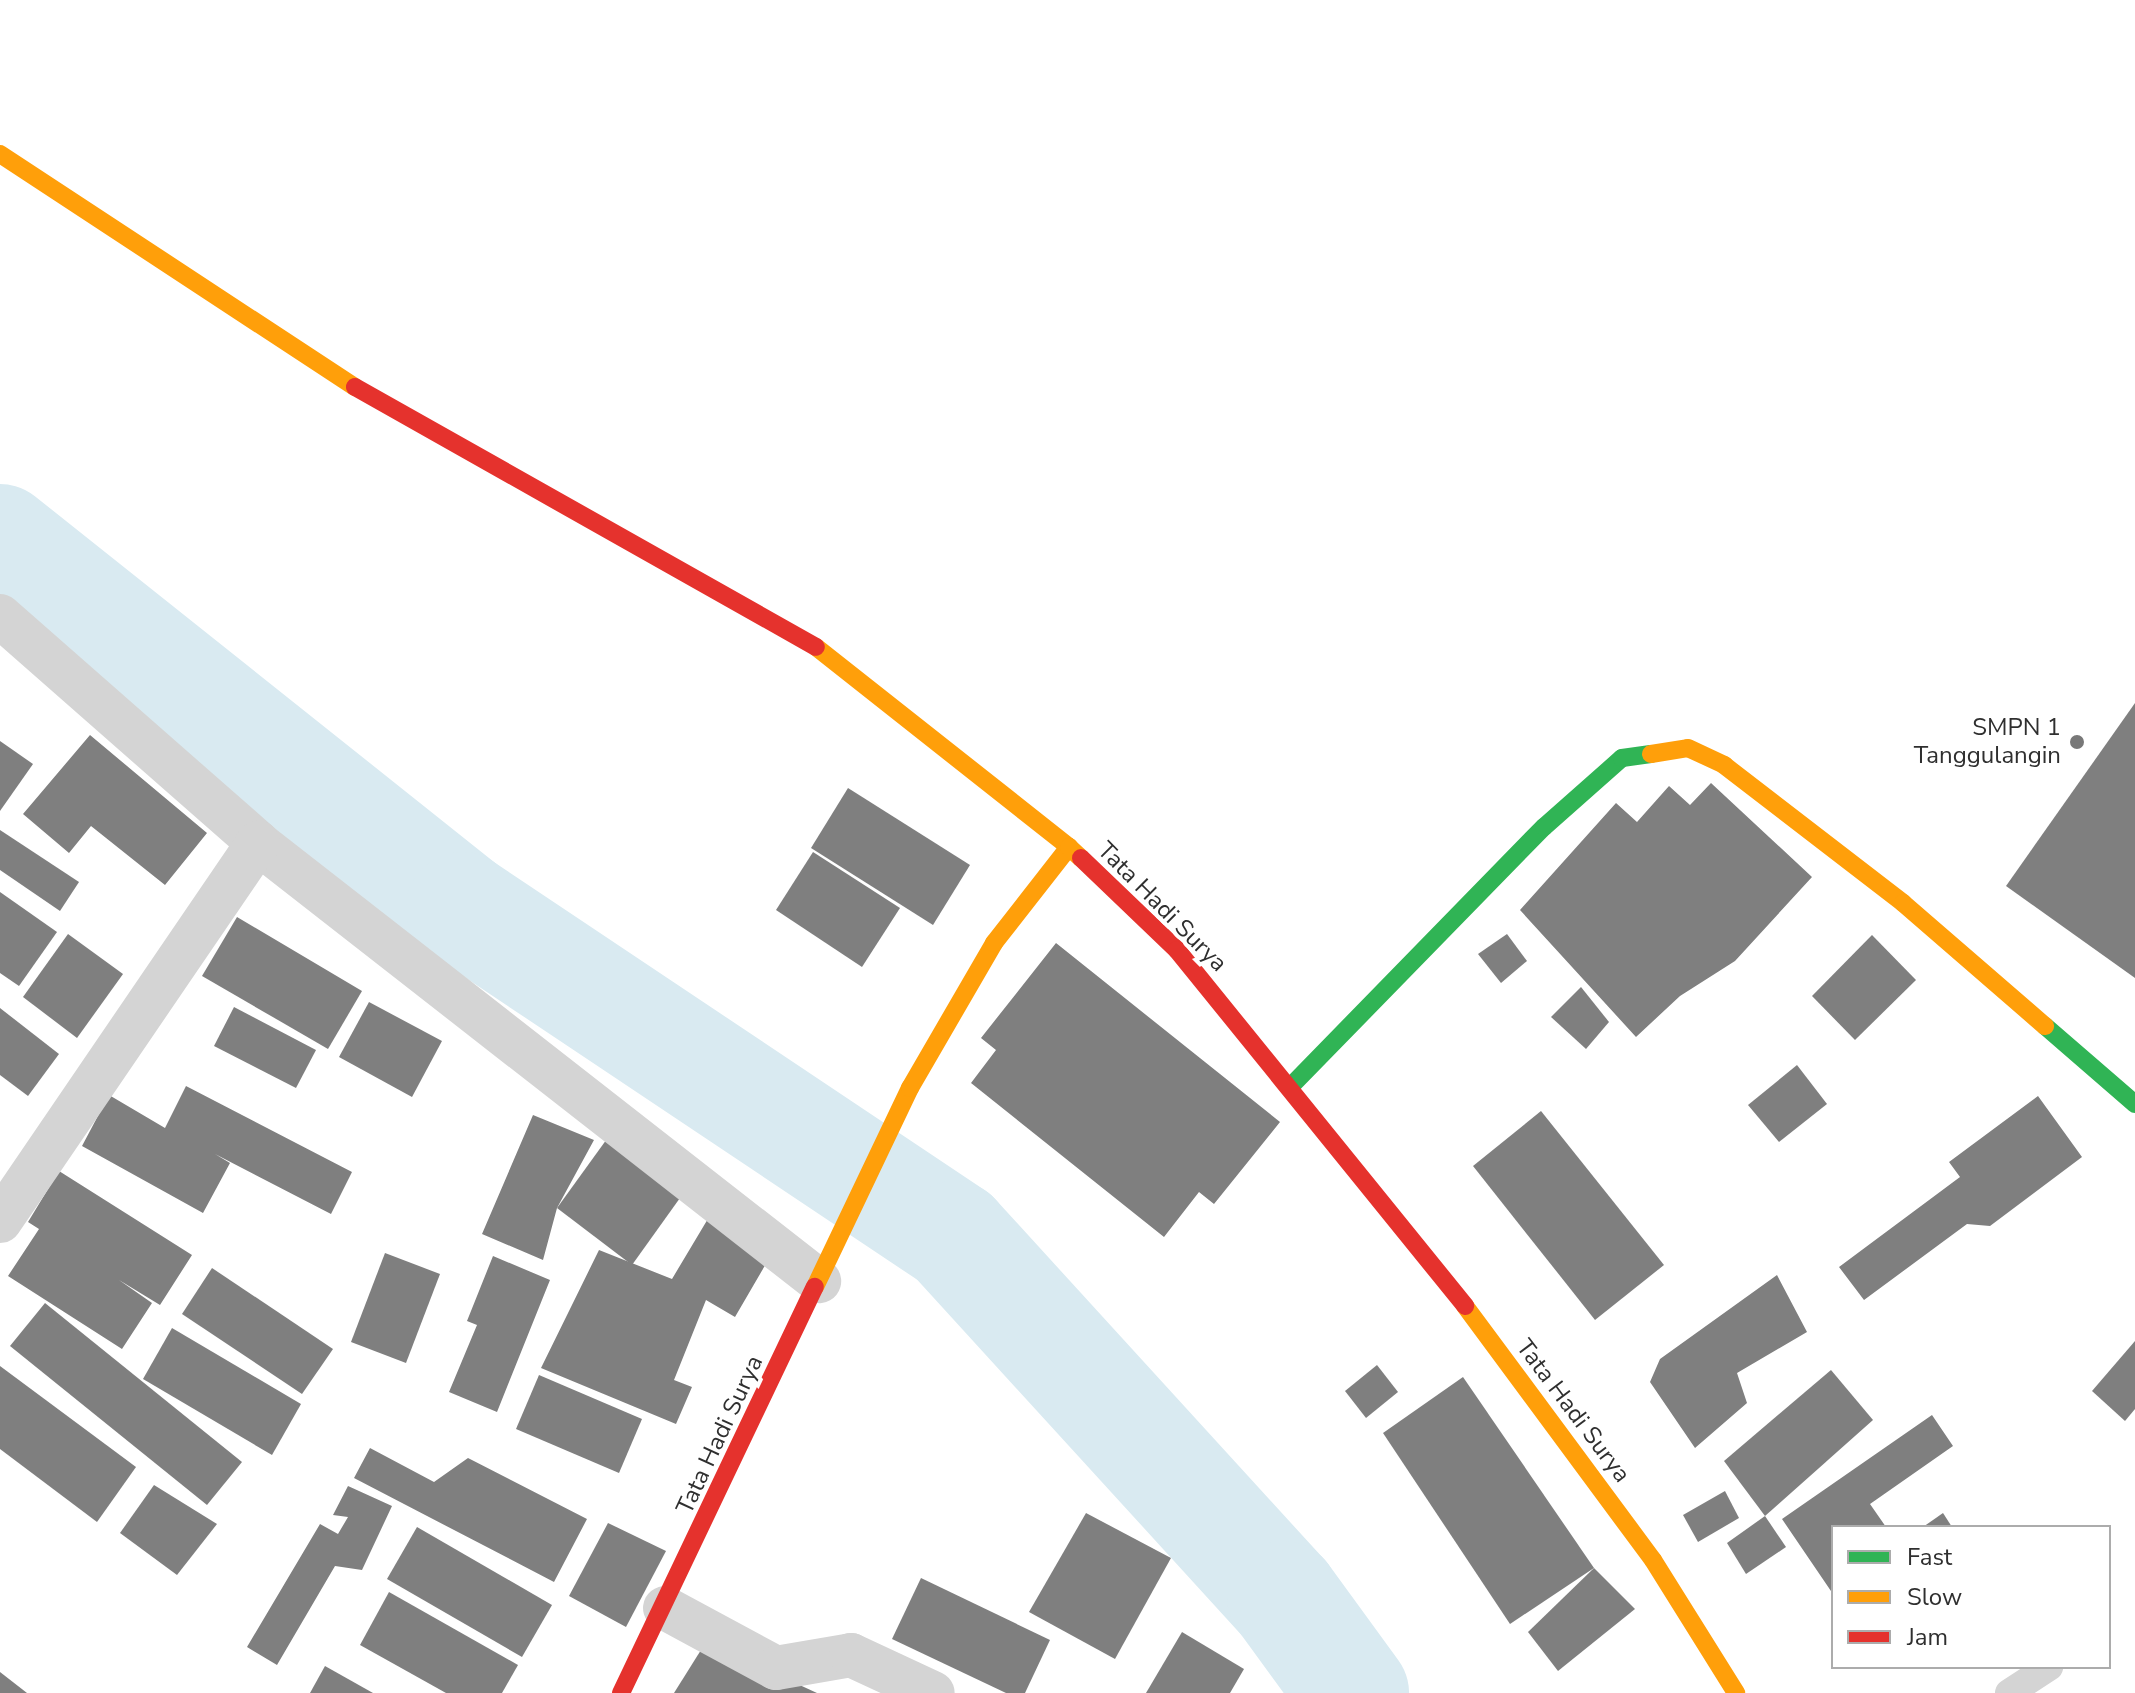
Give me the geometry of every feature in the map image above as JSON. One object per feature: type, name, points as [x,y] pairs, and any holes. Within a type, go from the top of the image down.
[{"type":"street","points":[[0,154],[360,390],[847,665],[1069,847]]},
{"type":"street","points":[[0,616],[258,843],[819,1281]]},
{"type":"street","points":[[1291,1086],[1544,827],[1622,758],[1688,748],[1724,765],[1903,903],[2135,1104]]},
{"type":"street","points":[[0,1221],[258,843]]},
{"type":"street","name":"Tata Hadi Surya","points":[[621,1693],[665,1608],[910,1088],[994,943],[1069,847],[1177,950],[1291,1086],[1644,1547],[1736,1693]]},
{"type":"street","points":[[665,1608],[776,1668],[851,1655],[933,1693]]},
{"type":"lane","points":[[2009,1693],[2046,1669]]},
{"type":"building","points":[[2135,703],[2135,978],[2006,886]]},
{"type":"building","points":[[90,735],[207,833],[165,885],[91,826],[69,853],[23,814]]},
{"type":"building","points":[[0,741],[33,764],[0,811]]},
{"type":"building","points":[[1711,783],[1812,877],[1735,961],[1680,996],[1636,1037],[1520,910],[1616,803],[1637,822],[1669,786],[1690,805]]},
{"type":"building","points":[[848,788],[970,865],[933,925],[811,848]]},
{"type":"building","points":[[0,830],[79,882],[60,911],[0,870]]},
{"type":"building","points":[[813,852],[900,908],[862,967],[776,910]]},
{"type":"building","points":[[0,892],[57,932],[19,986],[0,973]]},
{"type":"building","points":[[237,917],[362,991],[328,1049],[202,976]]},
{"type":"building","points":[[68,934],[123,974],[77,1038],[23,997]]},
{"type":"building","points":[[1507,934],[1527,961],[1501,983],[1478,954]]},
{"type":"building","points":[[1872,935],[1916,980],[1855,1040],[1812,996]]},
{"type":"building","points":[[1056,943],[1280,1122],[1214,1204],[1199,1192],[1164,1237],[971,1083],[996,1050],[981,1038]]},
{"type":"building","points":[[1581,987],[1609,1022],[1586,1049],[1551,1017]]},
{"type":"building","points":[[369,1002],[442,1041],[412,1097],[339,1057]]},
{"type":"building","points":[[234,1007],[316,1050],[296,1088],[214,1046]]},
{"type":"building","points":[[0,1008],[59,1054],[28,1096],[0,1075]]},
{"type":"building","points":[[1797,1065],[1827,1104],[1779,1142],[1748,1105]]},
{"type":"building","points":[[186,1086],[352,1172],[331,1214],[215,1154],[230,1163],[203,1213],[82,1146],[109,1095],[165,1128]]},
{"type":"building","points":[[2038,1096],[2082,1157],[1990,1226],[1967,1224],[1864,1300],[1839,1267],[1960,1177],[1949,1162]]},
{"type":"building","points":[[1541,1111],[1664,1265],[1595,1320],[1473,1166]]},
{"type":"building","points":[[533,1115],[594,1140],[557,1208],[543,1260],[482,1234]]},
{"type":"building","points":[[617,1125],[690,1184],[632,1265],[557,1208]]},
{"type":"building","points":[[59,1171],[192,1255],[160,1305],[119,1280],[152,1303],[122,1349],[8,1276],[39,1229],[28,1222]]},
{"type":"building","points":[[715,1207],[774,1250],[735,1317],[706,1300],[674,1380],[692,1387],[676,1424],[541,1368],[599,1250],[672,1279]]},
{"type":"building","points":[[385,1253],[440,1274],[406,1363],[351,1342]]},
{"type":"building","points":[[493,1256],[550,1280],[497,1412],[449,1392],[477,1325],[467,1321]]},
{"type":"building","points":[[212,1268],[333,1349],[302,1394],[182,1314]]},
{"type":"building","points":[[1777,1275],[1807,1332],[1737,1373],[1747,1403],[1695,1448],[1650,1382],[1660,1359]]},
{"type":"building","points":[[45,1303],[242,1462],[207,1505],[10,1346]]},
{"type":"building","points":[[172,1328],[301,1404],[272,1455],[143,1379]]},
{"type":"building","points":[[2135,1341],[2135,1409],[2125,1421],[2092,1391]]},
{"type":"building","points":[[1377,1365],[1398,1392],[1366,1418],[1345,1391]]},
{"type":"building","points":[[0,1366],[136,1467],[97,1522],[0,1449]]},
{"type":"building","points":[[1831,1370],[1873,1420],[1765,1516],[1724,1461]]},
{"type":"building","points":[[539,1375],[642,1419],[619,1473],[516,1429]]},
{"type":"building","points":[[1463,1377],[1594,1568],[1510,1624],[1383,1433]]},
{"type":"building","points":[[1932,1415],[1953,1446],[1870,1504],[1885,1525],[1831,1525],[1831,1591],[1782,1519]]},
{"type":"building","points":[[370,1448],[434,1482],[468,1458],[587,1519],[554,1582],[354,1478]]},
{"type":"building","points":[[154,1485],[217,1524],[177,1575],[120,1533]]},
{"type":"building","points":[[348,1486],[392,1506],[362,1570],[335,1566],[277,1665],[247,1647],[320,1524],[338,1534],[348,1517],[333,1515]]},
{"type":"building","points":[[1725,1491],[1739,1518],[1698,1542],[1683,1515]]},
{"type":"building","points":[[1086,1513],[1171,1558],[1115,1659],[1029,1612]]},
{"type":"building","points":[[1943,1513],[1951,1525],[1926,1525]]},
{"type":"building","points":[[1765,1516],[1786,1547],[1746,1574],[1727,1543]]},
{"type":"building","points":[[608,1523],[666,1551],[626,1627],[569,1596]]},
{"type":"building","points":[[417,1527],[552,1605],[522,1657],[387,1579]]},
{"type":"building","points":[[1594,1568],[1635,1609],[1558,1671],[1528,1632]]},
{"type":"building","points":[[921,1578],[1050,1640],[1025,1693],[1006,1693],[892,1639]]},
{"type":"building","points":[[389,1592],[518,1665],[502,1693],[446,1693],[360,1645]]},
{"type":"building","points":[[1182,1632],[1244,1669],[1230,1693],[1146,1693]]},
{"type":"building","points":[[706,1642],[817,1693],[674,1693]]},
{"type":"building","points":[[325,1666],[373,1693],[310,1693]]},
{"type":"building","points":[[0,1672],[27,1693],[0,1693]]},
{"type":"waterway","points":[[0,540],[462,908],[954,1237],[1283,1597],[1353,1693]]},
{"type":"traffic: fast","points":[[1291,1086],[1544,827],[1622,758],[1651,754]]},
{"type":"traffic: fast","points":[[2045,1026],[2135,1104]]},
{"type":"traffic: slow","points":[[0,154],[355,387]]},
{"type":"traffic: slow","points":[[816,647],[1069,847]]},
{"type":"traffic: slow","points":[[1651,754],[1688,748],[1724,765],[1903,903],[2045,1026]]},
{"type":"traffic: slow","points":[[815,1287],[910,1088],[994,943],[1069,847],[1081,858]]},
{"type":"traffic: slow","points":[[1465,1306],[1653,1560],[1736,1693]]},
{"type":"traffic: jam","points":[[355,387],[816,647]]},
{"type":"traffic: jam","points":[[1081,858],[1177,950],[1465,1306]]},
{"type":"traffic: jam","points":[[621,1693],[815,1287]]},
{"type":"place","name":"SMPN 1 Tanggulangin","points":[[2077,742]]}]
